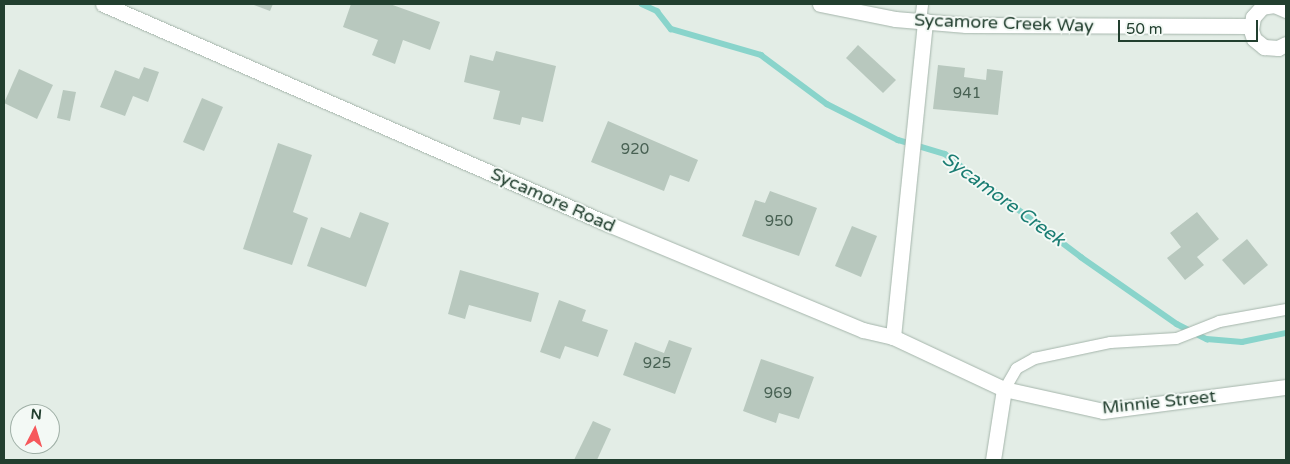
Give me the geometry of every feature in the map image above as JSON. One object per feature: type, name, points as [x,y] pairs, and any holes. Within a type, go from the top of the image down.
[{"type":"street","name":"Sycamore Road","points":[[103,4],[601,221],[863,330],[893,337],[1004,389]]},
{"type":"street","name":"Sycamore Creek Way","points":[[820,4],[922,21],[1053,28],[1251,26]]},
{"type":"street","points":[[1278,6],[1257,11],[1251,26],[1254,39],[1264,47],[1278,48],[1286,44]]},
{"type":"street","points":[[893,337],[914,132],[922,21]]},
{"type":"street","name":"Minnie Street","points":[[1004,389],[1103,411],[1286,387]]},
{"type":"street","points":[[993,460],[1004,389]]},
{"type":"lane","points":[[922,4],[922,21]]},
{"type":"lane","points":[[1004,389],[1016,368],[1034,358],[1110,342],[1179,337],[1204,326],[1286,309]]},
{"type":"building","points":[[251,4],[273,4],[270,11]]},
{"type":"building","points":[[351,4],[390,4],[440,22],[430,50],[403,40],[395,64],[372,55],[378,40],[343,27]]},
{"type":"building","points":[[858,45],[896,80],[883,93],[846,58]]},
{"type":"building","points":[[496,51],[556,66],[543,122],[522,117],[520,125],[493,119],[500,91],[464,82],[470,55],[493,61]]},
{"type":"building","points":[[938,65],[965,68],[964,77],[986,80],[987,69],[1003,71],[998,115],[933,109]]},
{"type":"building","points":[[144,67],[159,72],[148,102],[133,96],[125,116],[100,107],[115,70],[139,79]]},
{"type":"building","points":[[19,69],[53,85],[37,119],[4,103]]},
{"type":"building","points":[[63,90],[76,92],[70,121],[57,118]]},
{"type":"building","points":[[202,98],[223,107],[204,151],[183,142]]},
{"type":"building","points":[[608,121],[698,160],[689,182],[670,175],[664,191],[591,162]]},
{"type":"building","points":[[278,143],[312,155],[293,212],[308,218],[292,265],[243,249]]},
{"type":"building","points":[[770,191],[817,208],[799,256],[742,236],[755,200],[765,203]]},
{"type":"building","points":[[360,212],[389,223],[366,287],[307,266],[321,227],[350,238]]},
{"type":"building","points":[[1197,212],[1219,239],[1197,257],[1204,265],[1185,280],[1167,258],[1181,247],[1170,233]]},
{"type":"building","points":[[852,226],[877,236],[861,277],[835,266]]},
{"type":"building","points":[[1247,239],[1268,265],[1244,285],[1222,260]]},
{"type":"building","points":[[460,270],[539,293],[531,322],[469,305],[465,319],[448,314]]},
{"type":"building","points":[[559,300],[586,310],[582,321],[608,330],[598,357],[565,346],[560,359],[540,352]]},
{"type":"building","points":[[669,340],[692,348],[675,394],[623,375],[635,342],[664,353]]},
{"type":"building","points":[[761,359],[814,377],[799,419],[779,413],[776,423],[743,411]]},
{"type":"building","points":[[593,421],[611,429],[597,460],[574,460]]},
{"type":"waterway","name":"Sycamore Creek","points":[[642,4],[657,11],[671,29],[761,55],[827,104],[898,140],[945,154],[1081,257],[1177,324],[1207,339],[1242,342],[1286,333]]}]
